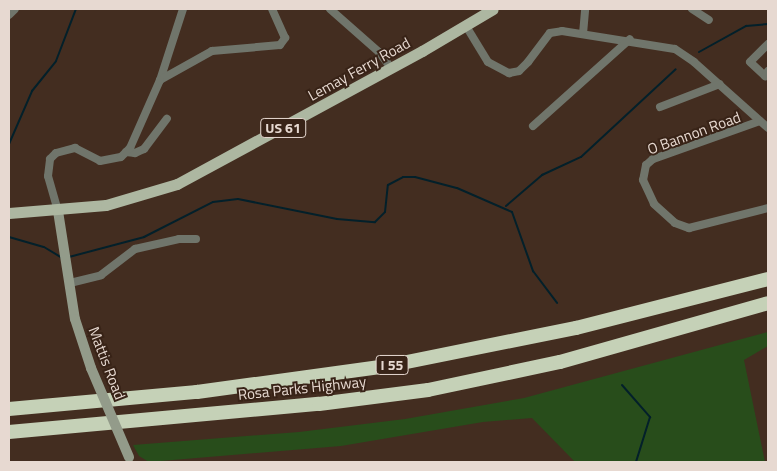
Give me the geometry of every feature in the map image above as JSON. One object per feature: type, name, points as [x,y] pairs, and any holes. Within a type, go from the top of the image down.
[{"type":"highway","name":"Rosa Parks Highway","points":[[9,410],[206,391],[387,366],[576,328],[768,279]]},
{"type":"highway","name":"Rosa Parks Highway","points":[[9,432],[318,404],[428,390],[560,362],[768,303]]},
{"type":"main road","name":"Lemay Ferry Road","points":[[9,213],[58,211],[127,201],[177,184],[392,68],[493,9]]},
{"type":"main road","name":"Mattis Road","points":[[58,211],[65,244],[78,332],[91,368],[130,460]]},
{"type":"street","points":[[9,15],[15,9]]},
{"type":"street","points":[[58,211],[48,166],[56,153],[75,148],[100,161],[114,160],[126,152],[160,80],[183,9]]},
{"type":"street","points":[[160,80],[212,51],[280,45],[285,38],[272,9]]},
{"type":"street","points":[[330,9],[379,52],[392,68]]},
{"type":"street","points":[[583,34],[586,9]]},
{"type":"street","points":[[692,9],[708,20]]},
{"type":"street","points":[[466,26],[488,62],[509,73],[519,70],[528,62],[550,33],[630,39],[675,49],[720,84],[768,128]]},
{"type":"street","points":[[534,126],[630,39]]},
{"type":"street","points":[[768,44],[750,62],[765,76],[768,71]]},
{"type":"street","points":[[660,107],[720,84]]},
{"type":"street","points":[[126,152],[135,153],[144,149],[167,119]]},
{"type":"street","name":"O Bannon Road","points":[[760,121],[653,159],[646,165],[643,180],[654,204],[675,223],[689,228],[768,208]]},
{"type":"street","points":[[70,283],[101,275],[135,249],[179,239],[196,239]]},
{"type":"green space","points":[[768,332],[768,346],[744,360],[765,462],[575,462],[532,418],[483,422],[341,446],[149,462],[139,456],[133,445],[299,432],[405,419],[524,398]]},
{"type":"waterway","points":[[9,144],[32,91],[56,61],[76,9]]},
{"type":"waterway","points":[[699,52],[746,26],[768,24]]},
{"type":"waterway","points":[[506,206],[542,175],[581,157],[676,69]]},
{"type":"waterway","points":[[69,257],[144,237],[213,202],[238,199],[337,219],[375,222],[385,212],[388,185],[403,177],[415,177],[457,188],[512,212],[533,271],[557,303]]},
{"type":"waterway","points":[[9,237],[44,247],[62,258]]},
{"type":"waterway","points":[[622,385],[650,417],[636,462]]}]
